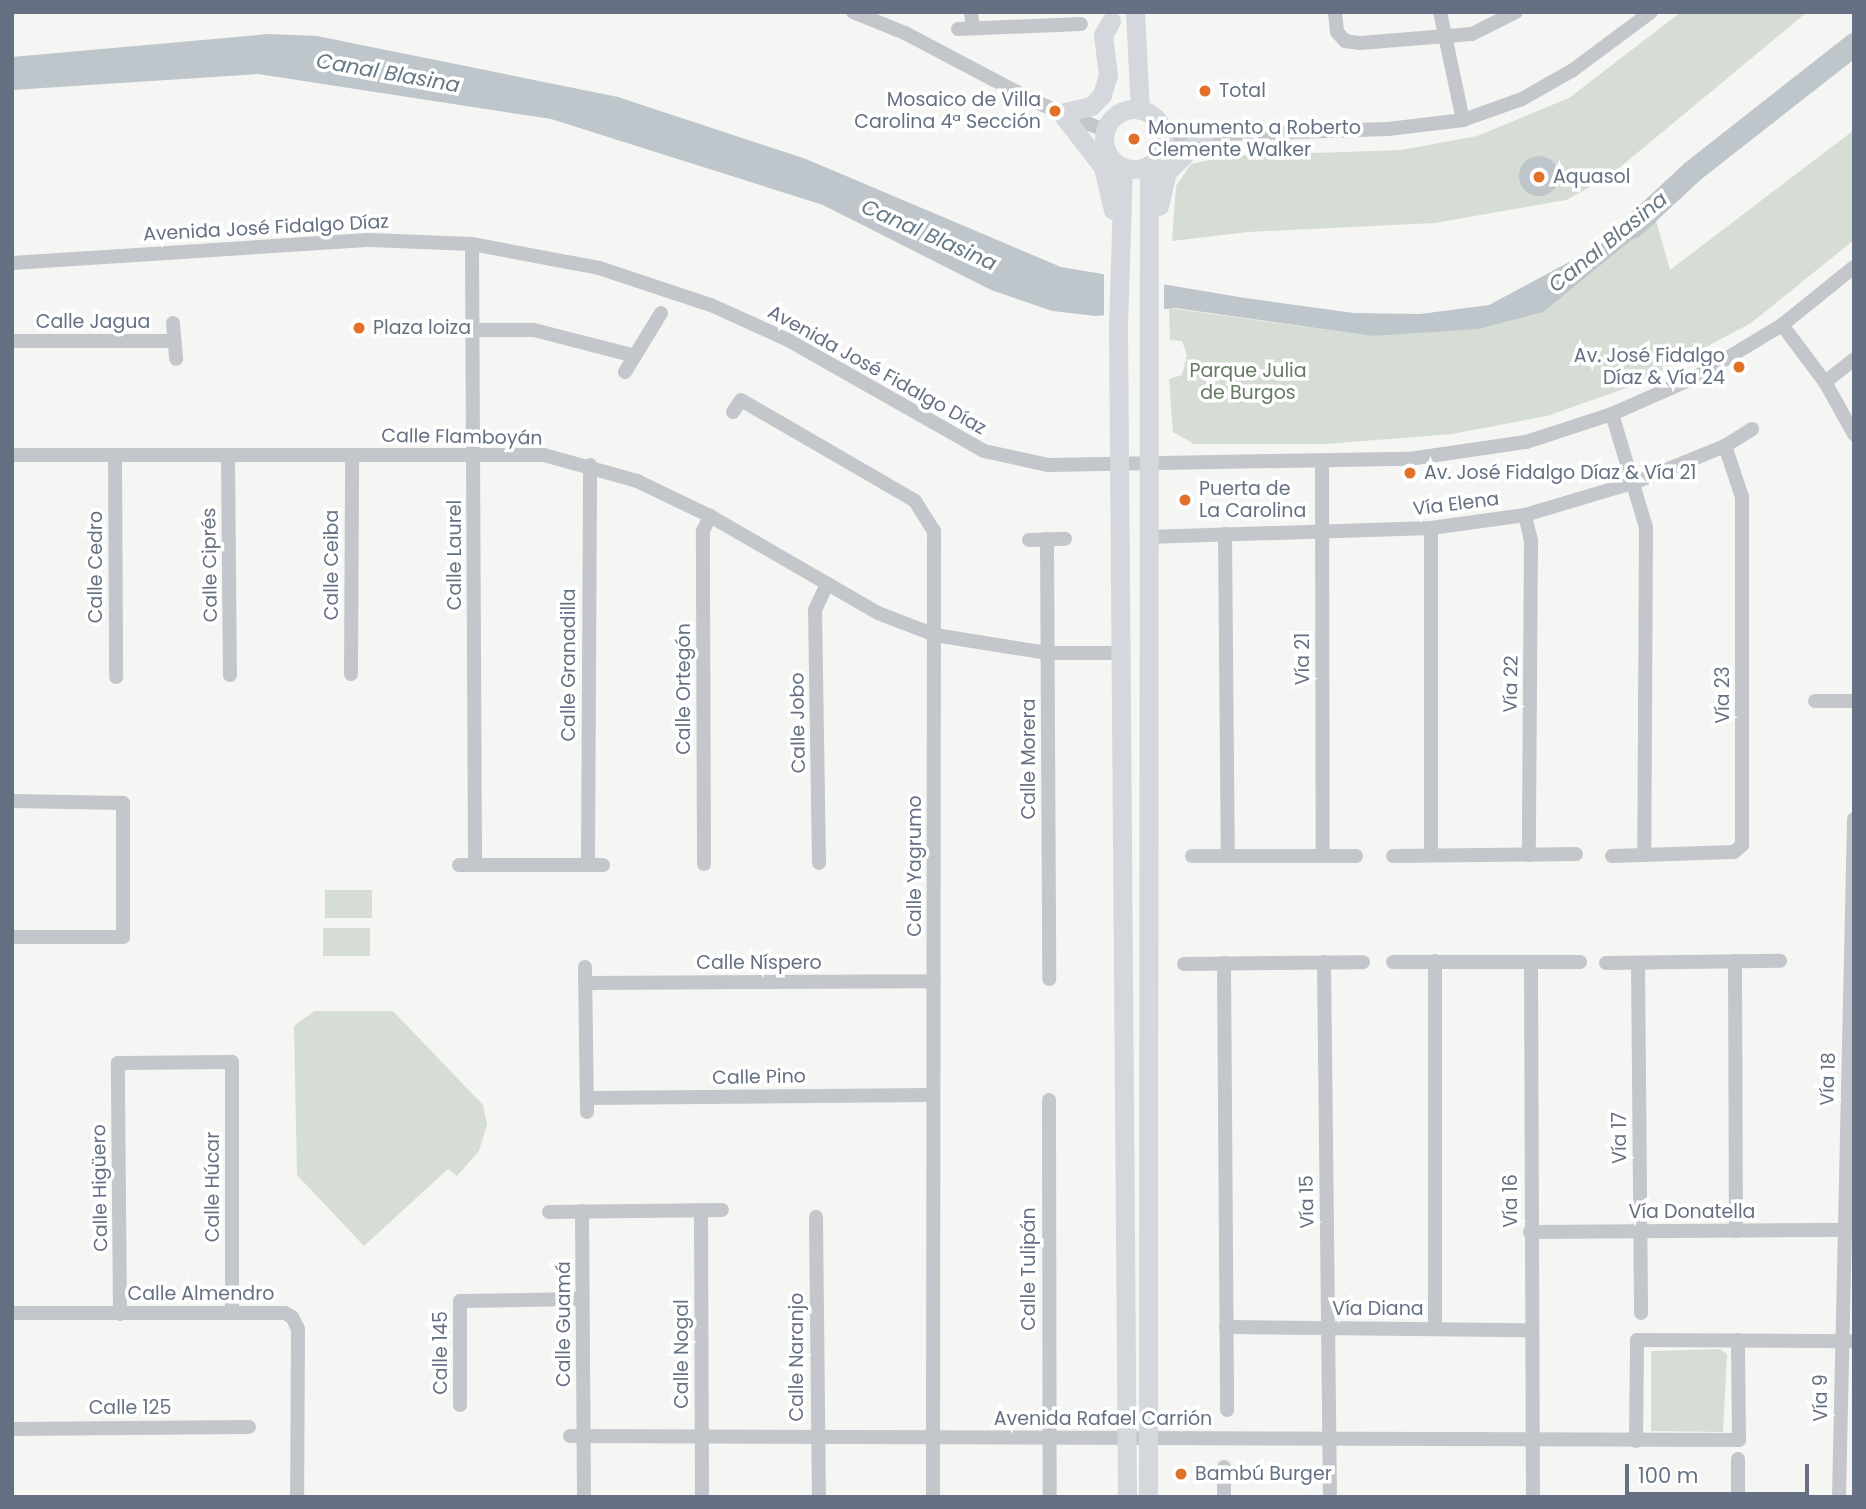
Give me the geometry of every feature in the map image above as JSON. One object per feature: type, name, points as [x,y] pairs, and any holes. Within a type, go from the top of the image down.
[{"type":"main road","points":[[1135,12],[1140,110]]},
{"type":"main road","points":[[1110,17],[1103,35],[1108,75],[1102,95],[1091,106],[1061,113],[1103,167],[1119,244],[1119,653],[1127,1497]]},
{"type":"main road","points":[[1110,17],[1119,114]]},
{"type":"main road","points":[[1119,244],[1124,227],[1123,167],[1107,152],[1106,131],[1119,114],[1140,110],[1154,118],[1163,135],[1161,153],[1149,165],[1123,167]]},
{"type":"main road","points":[[1153,252],[1164,180],[1205,134]]},
{"type":"main road","points":[[1148,1497],[1147,323],[1148,284],[1156,267],[1149,165]]},
{"type":"street","points":[[853,12],[905,33],[1061,113],[1106,131]]},
{"type":"street","points":[[971,12],[965,29],[1081,24]]},
{"type":"street","points":[[1440,12],[1442,38],[1463,120]]},
{"type":"street","points":[[1335,16],[1337,32],[1345,41],[1442,38],[1472,34],[1517,12]]},
{"type":"street","points":[[1163,135],[1388,129],[1463,120],[1522,99],[1573,70],[1651,12]]},
{"type":"street","name":"Avenida José Fidalgo Díaz","points":[[12,263],[370,240],[472,244],[599,268],[711,306],[788,340],[984,451],[1048,465],[1409,459],[1497,448],[1612,414],[1696,377],[1782,325],[1854,267]]},
{"type":"street","name":"Calle Laurel","points":[[472,244],[475,865]]},
{"type":"street","points":[[625,372],[661,313]]},
{"type":"street","points":[[173,324],[176,359]]},
{"type":"street","points":[[1782,325],[1825,382],[1854,434]]},
{"type":"street","points":[[472,330],[534,330],[635,356]]},
{"type":"street","name":"Calle Jagua","points":[[12,341],[174,341]]},
{"type":"street","points":[[1825,382],[1854,359]]},
{"type":"street","name":"Calle Yagrumo","points":[[737,406],[915,501],[928,515],[934,531],[933,1497]]},
{"type":"street","points":[[1612,414],[1636,482],[1646,527],[1644,855]]},
{"type":"street","name":"Vía Elena","points":[[1147,537],[1431,528],[1525,515],[1636,482],[1725,446],[1752,429]]},
{"type":"street","name":"Vía 23","points":[[1612,856],[1734,852],[1742,845],[1742,497],[1725,446]]},
{"type":"street","name":"Calle Flamboyán","points":[[12,455],[544,455],[637,481],[710,516],[878,613],[935,635],[1048,653],[1119,653]]},
{"type":"street","name":"Calle Ciprés","points":[[228,455],[230,675]]},
{"type":"street","name":"Calle Ceiba","points":[[351,674],[352,455]]},
{"type":"street","name":"Calle Cedro","points":[[115,456],[116,677]]},
{"type":"street","name":"Vía 21","points":[[1322,462],[1323,855]]},
{"type":"street","name":"Calle Granadilla","points":[[475,865],[595,865],[590,466]]},
{"type":"street","name":"Vía 22","points":[[1525,515],[1531,540],[1529,855]]},
{"type":"street","name":"Calle Ortegón","points":[[704,864],[703,531],[710,516]]},
{"type":"street","points":[[1431,528],[1431,855]]},
{"type":"street","points":[[1225,534],[1227,855]]},
{"type":"street","name":"Calle Morera","points":[[1047,539],[1049,979]]},
{"type":"street","points":[[1029,540],[1065,539]]},
{"type":"street","name":"Calle Jobo","points":[[819,863],[816,610],[827,584]]},
{"type":"street","points":[[1815,701],[1854,701]]},
{"type":"street","points":[[12,800],[123,803],[123,937],[12,937]]},
{"type":"street","name":"Vía 18","points":[[1847,1341],[1854,819]]},
{"type":"street","points":[[1393,856],[1576,854]]},
{"type":"street","points":[[1192,856],[1356,856]]},
{"type":"street","points":[[459,865],[475,865]]},
{"type":"street","points":[[1435,961],[1435,1328]]},
{"type":"street","points":[[1735,961],[1736,1231]]},
{"type":"street","points":[[1606,963],[1780,961]]},
{"type":"street","name":"Vía 15","points":[[1324,962],[1329,1497]]},
{"type":"street","points":[[1184,964],[1363,962]]},
{"type":"street","points":[[1393,962],[1580,962]]},
{"type":"street","name":"Vía 16","points":[[1531,962],[1533,1497]]},
{"type":"street","points":[[1224,963],[1227,1410]]},
{"type":"street","name":"Vía 17","points":[[1639,963],[1641,1312]]},
{"type":"street","points":[[585,967],[585,983]]},
{"type":"street","name":"Calle Níspero","points":[[585,983],[934,981]]},
{"type":"street","name":"Calle Pino","points":[[585,983],[587,1105],[932,1095]]},
{"type":"street","name":"Calle Higüero","points":[[120,1314],[118,1063],[232,1062]]},
{"type":"street","name":"Calle Húcar","points":[[232,1062],[232,1313]]},
{"type":"street","name":"Calle Tulipán","points":[[1049,1100],[1050,1497]]},
{"type":"street","name":"Calle Nogal","points":[[701,1210],[702,1497]]},
{"type":"street","points":[[549,1212],[722,1210]]},
{"type":"street","name":"Calle Guamá","points":[[582,1211],[577,1436],[584,1497]]},
{"type":"street","name":"Calle Naranjo","points":[[816,1217],[819,1497]]},
{"type":"street","name":"Vía Donatella","points":[[1530,1232],[1848,1230]]},
{"type":"street","name":"Calle 145","points":[[460,1405],[460,1301],[582,1299]]},
{"type":"street","name":"Calle Almendro","points":[[12,1313],[285,1313],[298,1329],[297,1497]]},
{"type":"street","name":"Vía Diana","points":[[1226,1327],[1531,1330]]},
{"type":"street","points":[[1636,1441],[1637,1340],[1847,1341]]},
{"type":"street","name":"Avenida Rafael Carrión","points":[[577,1436],[817,1439],[1148,1437],[1329,1441],[1739,1440],[1738,1340]]},
{"type":"street","name":"Vía 9","points":[[1839,1497],[1847,1449],[1847,1341]]},
{"type":"street","name":"Calle 125","points":[[12,1429],[249,1427]]},
{"type":"street","points":[[1738,1460],[1738,1497]]},
{"type":"street","points":[[1224,1467],[1224,1497]]},
{"type":"green space","points":[[1681,12],[1807,12],[1607,178],[1566,200],[1435,223],[1248,232],[1172,241],[1176,186],[1191,164],[1227,156],[1401,150],[1477,136],[1569,98]]},
{"type":"green space","name":"Parque Julia de Burgos","points":[[1854,130],[1854,240],[1751,323],[1635,385],[1547,416],[1452,434],[1326,444],[1194,444],[1173,432],[1169,379],[1182,375],[1187,355],[1182,341],[1170,340],[1169,308],[1372,336],[1573,287],[1656,220],[1670,270]]},
{"type":"green space","points":[[325,890],[372,890],[372,918],[325,918]]},
{"type":"green space","points":[[323,928],[370,928],[370,956],[323,956]]},
{"type":"green space","points":[[314,1011],[393,1011],[483,1105],[487,1125],[479,1151],[457,1176],[448,1169],[364,1246],[297,1175],[294,1026]]},
{"type":"green space","points":[[1720,1349],[1727,1354],[1723,1432],[1651,1431],[1651,1351]]},
{"type":"water","points":[[269,34],[317,36],[618,97],[806,159],[1061,267],[1354,313],[1420,314],[1489,305],[1599,246],[1653,198],[1656,220],[1543,312],[1478,329],[1372,336],[1175,308],[1096,316],[1052,311],[991,290],[823,205],[551,119],[258,74],[12,90],[12,57]]},
{"type":"water","name":"Aquasol","points":[[1539,156],[1553,162],[1559,176],[1553,190],[1539,196],[1525,190],[1519,176],[1525,162]]},
{"type":"pier","points":[[1104,270],[1164,279],[1164,312],[1104,319]]},
{"type":"waterway","name":"Canal Blasina","points":[[1632,227],[1692,171],[1854,44]]},
{"type":"place","name":"Total","points":[[1205,91]]},
{"type":"place","name":"Mosaico de Villa Carolina 4ª Sección","points":[[1055,111]]},
{"type":"place","name":"Monumento a Roberto Clemente Walker","points":[[1134,139]]},
{"type":"place","name":"Aquasol","points":[[1539,177]]},
{"type":"place","name":"Plaza loiza","points":[[359,328]]},
{"type":"place","name":"Av. José Fidalgo Díaz & Vía 24","points":[[1739,367]]},
{"type":"place","name":"Av. José Fidalgo Díaz & Vía 21","points":[[1410,473]]},
{"type":"place","name":"Puerta de La Carolina","points":[[1185,500]]},
{"type":"place","name":"Bambú Burger","points":[[1181,1474]]}]
